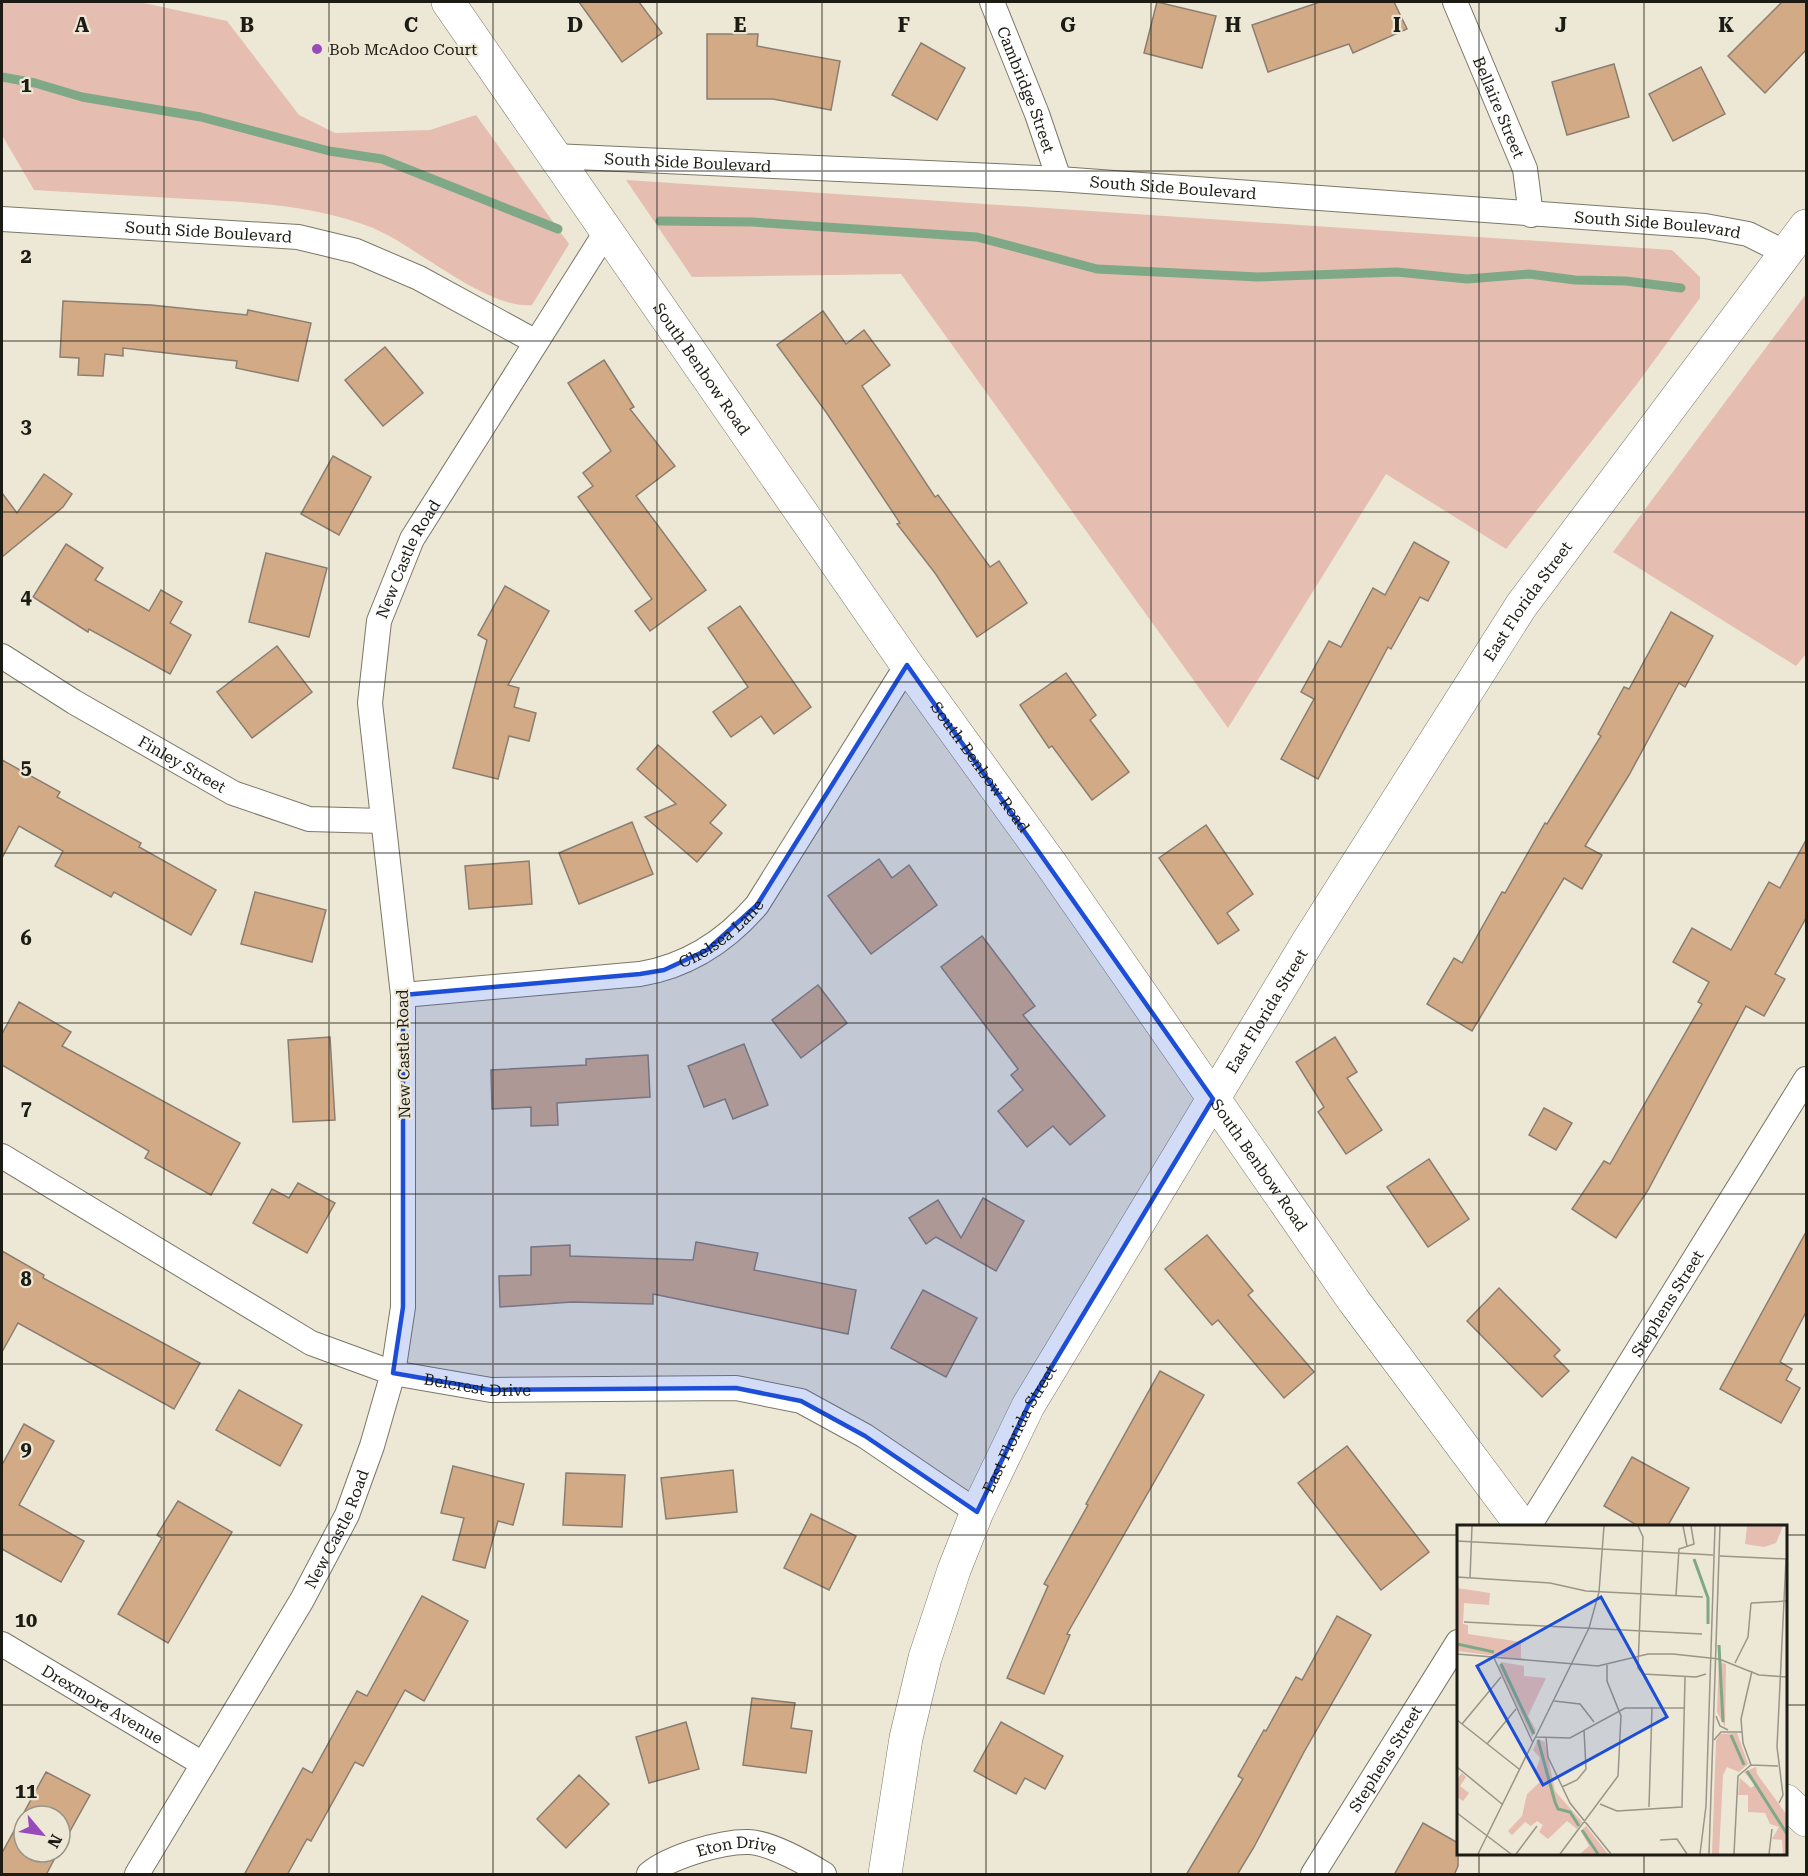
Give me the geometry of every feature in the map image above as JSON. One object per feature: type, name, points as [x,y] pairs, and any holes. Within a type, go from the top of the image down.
[{"type":"main road","name":"South Benbow Road","points":[[448,2],[907,665],[1053,867],[1354,1301],[1521,1525]]},
{"type":"main road","name":"East Florida Street","points":[[885,1875],[906,1738],[925,1658],[954,1570],[977,1512],[1028,1406],[1309,940],[1521,606],[1806,226]]},
{"type":"main road","points":[[1787,1803],[1806,1820]]},
{"type":"street","name":"Cambridge Street","points":[[992,2],[1037,114],[1059,179]]},
{"type":"street","name":"Bellaire Street","points":[[1455,2],[1525,169],[1531,215]]},
{"type":"street","name":"South Side Boulevard","points":[[553,156],[1059,179],[1705,226],[1748,234],[1786,253]]},
{"type":"street","name":"South Side Boulevard","points":[[2,219],[298,237],[356,251],[419,278],[536,342]]},
{"type":"street","name":"New Castle Road","points":[[137,1875],[302,1600],[347,1515],[372,1446],[393,1373],[403,1296],[403,995],[370,703],[380,621],[412,539],[606,232]]},
{"type":"street","name":"Finley Street","points":[[2,656],[74,702],[232,793],[309,819],[382,821]]},
{"type":"street","name":"Chelsea Lane","points":[[403,995],[640,974],[664,970],[708,951],[735,929],[757,905],[907,665]]},
{"type":"street","name":"Stephens Street","points":[[1530,1525],[1806,1079]]},
{"type":"street","name":"Belcrest Drive","points":[[2,1156],[311,1343],[393,1373],[491,1390],[736,1388],[801,1401],[865,1436],[977,1512]]},
{"type":"street","name":"Drexmore Avenue","points":[[2,1644],[203,1764]]},
{"type":"street","name":"Stephens Street","points":[[1313,1875],[1457,1644]]},
{"type":"street","name":"Eton Drive","points":[[649,1875],[698,1851],[749,1842],[798,1858],[824,1875]]},
{"type":"highlighted area","points":[[907,665],[1213,1099],[1028,1406],[977,1512],[865,1436],[801,1401],[736,1388],[491,1390],[393,1373],[403,1307],[403,995],[640,974],[664,970],[707,950],[757,905]]},
{"type":"shaded area","points":[[2,2],[139,2],[227,21],[299,115],[335,133],[430,130],[476,115],[569,244],[532,305],[514,304],[474,288],[373,228],[328,214],[259,203],[34,190],[2,135]]},
{"type":"shaded area","points":[[626,180],[1672,250],[1700,277],[1700,298],[1637,384],[1506,549],[1386,474],[1228,728],[901,274],[692,277]]},
{"type":"shaded area","points":[[1806,294],[1806,654],[1796,666],[1613,552]]},
{"type":"building","points":[[579,2],[639,2],[662,33],[622,62]]},
{"type":"building","points":[[1157,2],[1216,16],[1202,68],[1144,53]]},
{"type":"building","points":[[1320,2],[1394,2],[1407,29],[1353,53],[1349,44],[1268,72],[1252,25]]},
{"type":"building","points":[[1782,2],[1806,2],[1806,50],[1765,93],[1728,56]]},
{"type":"building","points":[[707,34],[758,34],[757,46],[840,61],[831,110],[773,99],[707,99]]},
{"type":"building","points":[[921,43],[965,68],[937,120],[892,95]]},
{"type":"building","points":[[1614,64],[1629,117],[1567,135],[1552,82]]},
{"type":"building","points":[[1701,67],[1725,114],[1673,141],[1649,94]]},
{"type":"building","points":[[63,301],[151,305],[247,315],[248,310],[311,323],[298,381],[236,368],[237,361],[123,348],[123,356],[105,354],[103,376],[78,375],[79,358],[60,357]]},
{"type":"building","points":[[823,311],[846,344],[864,330],[890,365],[862,386],[935,497],[938,495],[990,567],[999,561],[1027,603],[977,637],[935,573],[897,524],[900,523],[826,412],[777,345]]},
{"type":"building","points":[[385,347],[423,393],[383,426],[345,380]]},
{"type":"building","points":[[604,360],[634,407],[630,409],[675,466],[636,496],[706,590],[650,631],[635,611],[652,599],[578,497],[593,486],[583,473],[611,451],[568,383]]},
{"type":"building","points":[[333,456],[371,477],[339,535],[301,514]]},
{"type":"building","points":[[44,474],[72,494],[63,507],[2,557],[2,493],[17,513]]},
{"type":"building","points":[[1414,542],[1449,562],[1428,601],[1420,597],[1391,649],[1388,647],[1318,779],[1281,759],[1314,699],[1301,692],[1329,641],[1341,647],[1373,588],[1385,595]]},
{"type":"building","points":[[66,544],[103,568],[95,580],[149,611],[161,590],[182,602],[170,623],[191,635],[170,674],[89,629],[88,632],[33,597]]},
{"type":"building","points":[[266,553],[327,568],[309,637],[249,622]]},
{"type":"building","points":[[505,586],[549,611],[508,685],[519,688],[514,707],[536,713],[529,741],[509,736],[498,779],[453,768],[487,640],[478,635]]},
{"type":"building","points":[[740,606],[811,707],[774,734],[761,716],[731,737],[713,712],[748,687],[708,628]]},
{"type":"building","points":[[1671,612],[1713,636],[1685,687],[1679,683],[1629,775],[1585,846],[1602,855],[1582,889],[1564,878],[1472,1031],[1427,1004],[1454,958],[1462,963],[1502,892],[1505,893],[1545,823],[1547,824],[1601,736],[1598,734],[1624,687],[1629,689]]},
{"type":"building","points":[[277,646],[312,692],[252,738],[217,692]]},
{"type":"building","points":[[1066,673],[1096,715],[1090,720],[1129,772],[1092,800],[1052,746],[1049,748],[1020,705]]},
{"type":"building","points":[[658,745],[726,805],[710,823],[722,833],[697,862],[645,817],[676,804],[637,769]]},
{"type":"building","points":[[2,760],[60,792],[57,797],[141,843],[139,847],[216,890],[191,935],[114,892],[111,897],[55,866],[63,851],[19,826],[2,858]]},
{"type":"building","points":[[632,822],[653,874],[579,904],[559,853]]},
{"type":"building","points":[[1206,825],[1253,894],[1227,913],[1239,930],[1218,944],[1159,858]]},
{"type":"building","points":[[1806,840],[1806,918],[1775,974],[1785,979],[1764,1016],[1746,1006],[1648,1190],[1616,1238],[1572,1209],[1604,1161],[1610,1164],[1702,1004],[1698,1002],[1709,982],[1673,962],[1692,928],[1731,950],[1769,882],[1780,888]]},
{"type":"building","points":[[879,859],[892,878],[909,865],[937,905],[871,954],[828,896]]},
{"type":"building","points":[[529,861],[532,904],[469,909],[465,866]]},
{"type":"building","points":[[255,892],[326,910],[312,962],[241,944]]},
{"type":"building","points":[[982,936],[1035,1006],[1023,1015],[1105,1116],[1070,1145],[1053,1126],[1027,1147],[998,1111],[1023,1090],[1011,1075],[1018,1069],[941,967]]},
{"type":"building","points":[[818,985],[847,1023],[801,1058],[772,1020]]},
{"type":"building","points":[[19,1002],[71,1032],[62,1046],[240,1143],[211,1195],[145,1158],[149,1151],[2,1065],[2,1034]]},
{"type":"building","points":[[330,1037],[335,1120],[293,1122],[288,1040]]},
{"type":"building","points":[[1335,1037],[1357,1072],[1347,1078],[1382,1130],[1346,1154],[1318,1112],[1324,1107],[1296,1062]]},
{"type":"building","points":[[744,1044],[768,1105],[733,1119],[725,1099],[704,1107],[688,1066]]},
{"type":"building","points":[[648,1055],[650,1097],[557,1103],[558,1125],[531,1126],[531,1107],[492,1109],[491,1070],[586,1065],[586,1059]]},
{"type":"building","points":[[1544,1108],[1572,1123],[1556,1150],[1529,1135]]},
{"type":"building","points":[[1429,1159],[1469,1219],[1428,1247],[1387,1187]]},
{"type":"building","points":[[298,1183],[335,1203],[307,1253],[253,1223],[272,1189],[289,1198]]},
{"type":"building","points":[[983,1198],[1024,1221],[996,1271],[936,1237],[926,1244],[909,1218],[938,1200],[961,1238]]},
{"type":"building","points":[[1806,1232],[1806,1312],[1780,1362],[1792,1369],[1786,1380],[1800,1388],[1781,1423],[1720,1389]]},
{"type":"building","points":[[1207,1235],[1253,1291],[1248,1295],[1314,1372],[1284,1398],[1218,1320],[1212,1325],[1165,1269]]},
{"type":"building","points":[[696,1242],[758,1253],[754,1270],[856,1290],[848,1334],[653,1294],[653,1304],[572,1302],[500,1307],[499,1276],[531,1275],[531,1247],[570,1245],[570,1256],[693,1260]]},
{"type":"building","points":[[2,1251],[44,1275],[43,1278],[200,1363],[174,1409],[18,1323],[2,1352]]},
{"type":"building","points":[[1499,1288],[1560,1350],[1554,1356],[1569,1371],[1542,1397],[1467,1321]]},
{"type":"building","points":[[923,1290],[977,1318],[946,1377],[891,1348]]},
{"type":"building","points":[[1160,1371],[1204,1395],[1067,1634],[1070,1635],[1044,1694],[1007,1678],[1048,1586],[1044,1584]]},
{"type":"building","points":[[239,1390],[302,1425],[280,1466],[216,1430]]},
{"type":"building","points":[[24,1424],[54,1441],[19,1505],[84,1541],[61,1582],[2,1549],[2,1465]]},
{"type":"building","points":[[1347,1446],[1429,1552],[1381,1590],[1298,1483]]},
{"type":"building","points":[[1632,1457],[1689,1488],[1668,1525],[1637,1525],[1604,1506]]},
{"type":"building","points":[[453,1466],[524,1484],[513,1525],[498,1521],[485,1568],[453,1560],[464,1518],[441,1513]]},
{"type":"building","points":[[733,1470],[737,1512],[666,1519],[661,1478]]},
{"type":"building","points":[[566,1473],[625,1475],[622,1527],[563,1525]]},
{"type":"building","points":[[178,1501],[232,1532],[168,1643],[118,1614],[162,1538],[157,1535]]},
{"type":"building","points":[[811,1514],[856,1536],[829,1590],[784,1568]]},
{"type":"building","points":[[422,1596],[468,1621],[424,1701],[405,1690],[363,1766],[355,1762],[311,1841],[307,1839],[287,1875],[244,1875],[303,1768],[312,1773],[357,1691],[367,1696]]},
{"type":"building","points":[[1337,1616],[1371,1635],[1304,1752],[1254,1847],[1237,1875],[1186,1875],[1243,1779],[1238,1776],[1264,1730],[1266,1731],[1296,1677],[1302,1680]]},
{"type":"building","points":[[752,1698],[795,1703],[791,1728],[812,1731],[806,1773],[743,1765]]},
{"type":"building","points":[[686,1722],[699,1769],[649,1783],[636,1737]]},
{"type":"building","points":[[1001,1722],[1063,1756],[1045,1789],[1025,1778],[1016,1794],[974,1771]]},
{"type":"building","points":[[46,1772],[90,1795],[72,1827],[72,1804],[29,1804]]},
{"type":"building","points":[[579,1775],[609,1804],[566,1848],[537,1819]]},
{"type":"building","points":[[1423,1823],[1457,1842],[1458,1866],[1454,1875],[1394,1875]]},
{"type":"building","points":[[12,1835],[12,1864],[52,1864],[46,1875],[2,1875],[2,1853]]},
{"type":"waterway","points":[[2,77],[35,83],[82,97],[201,117],[329,151],[382,159],[558,229]]},
{"type":"waterway","points":[[660,221],[752,222],[977,237],[1097,269],[1258,277],[1397,272],[1467,279],[1529,274],[1575,280],[1626,281],[1681,288]]},
{"type":"place","name":"Bob McAdoo Court","points":[[317,49]]}]
